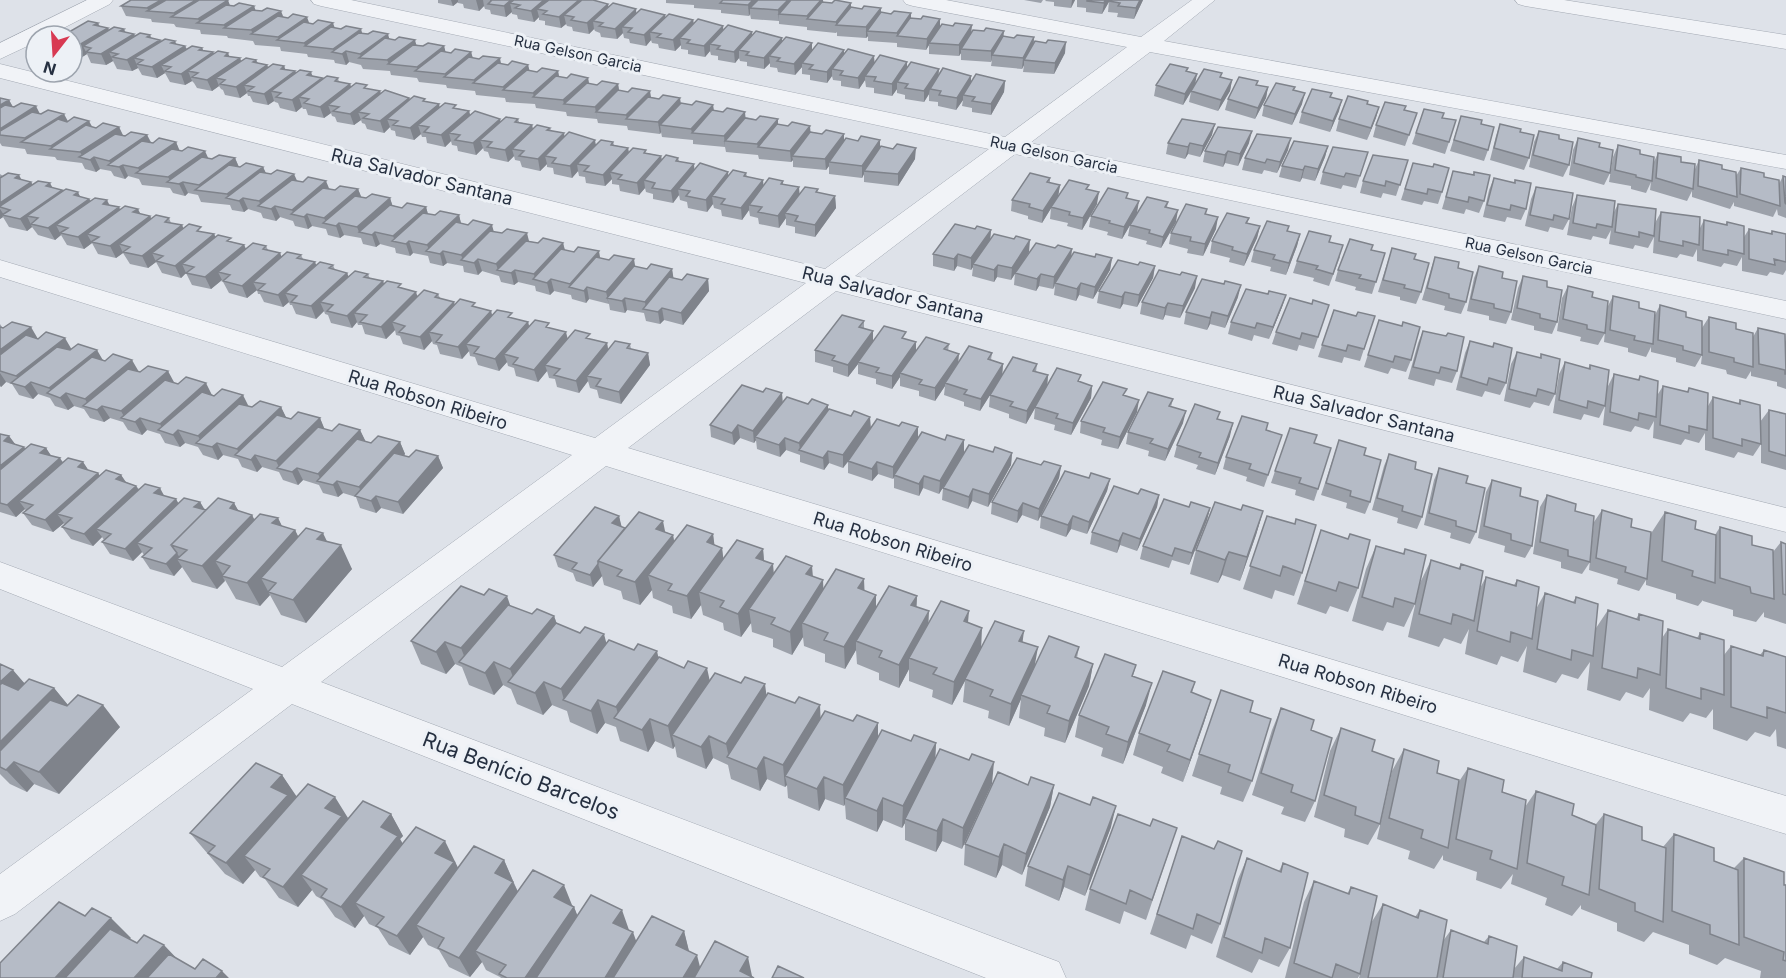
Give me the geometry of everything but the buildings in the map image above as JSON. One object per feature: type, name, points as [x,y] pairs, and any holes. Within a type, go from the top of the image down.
[{"type":"street","points":[[0,52],[103,0]]},
{"type":"street","name":"Rua Gelson Garcia","points":[[321,0],[1786,310]]},
{"type":"street","points":[[913,0],[1786,162]]},
{"type":"street","points":[[0,900],[1205,0]]},
{"type":"street","points":[[1525,0],[1786,42]]},
{"type":"street","name":"Rua Salvador Santana","points":[[0,70],[1786,520]]},
{"type":"street","name":"Rua Robson Ribeiro","points":[[0,268],[1786,815]]},
{"type":"street","name":"Rua Benício Barcelos","points":[[0,575],[1042,978]]}]
